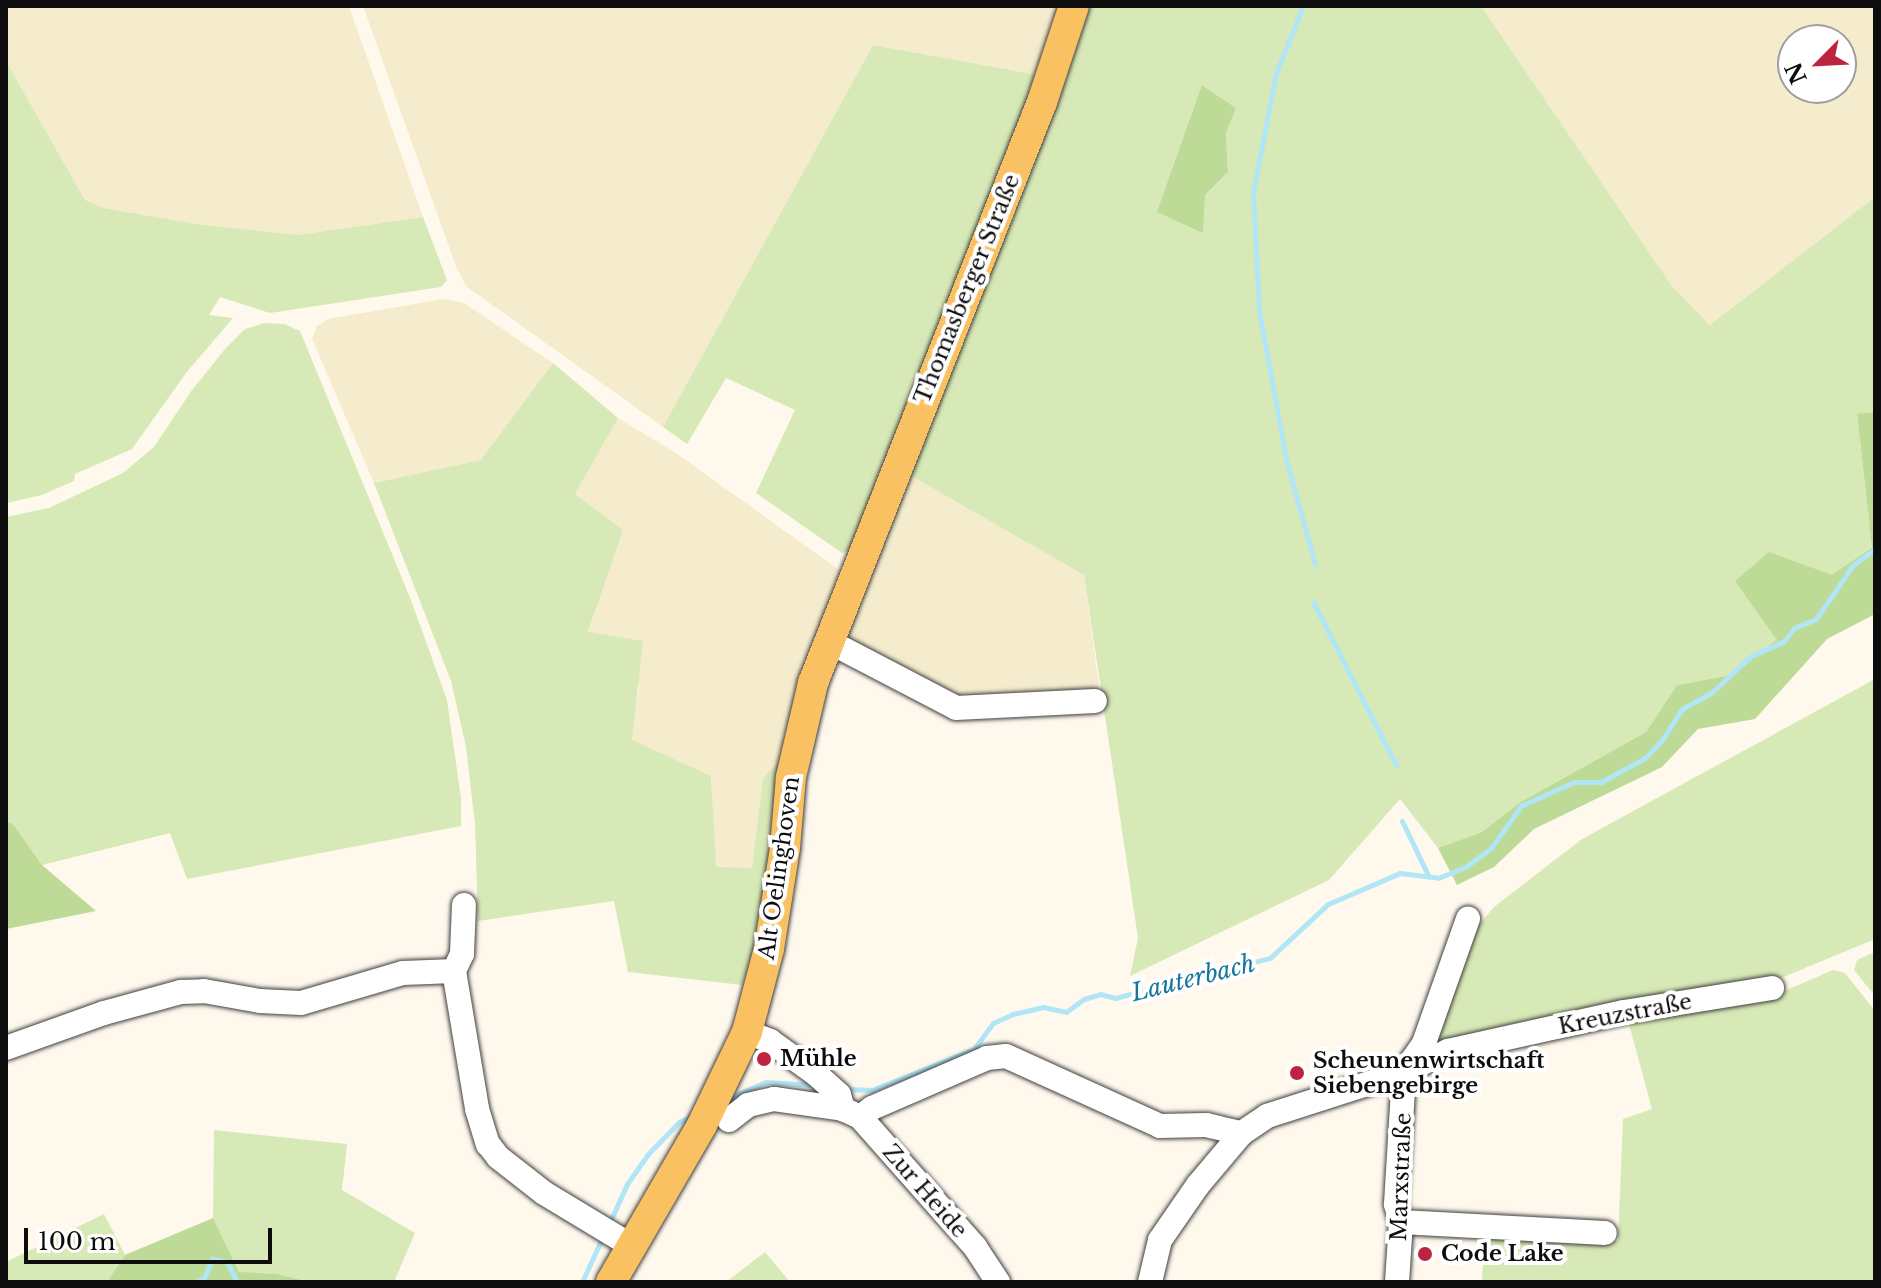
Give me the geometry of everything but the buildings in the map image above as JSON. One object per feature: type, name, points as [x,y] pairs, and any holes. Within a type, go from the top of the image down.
[{"type":"main road","name":"Thomasberger Straße","points":[[856,571],[1042,102],[1074,6]]},
{"type":"main road","name":"Alt Oelinghoven","points":[[611,1282],[616,1237],[715,1122],[723,1084],[747,1032],[769,949],[785,848],[791,777],[813,683],[856,571]]},
{"type":"street","points":[[828,641],[956,708],[1095,701]]},
{"type":"street","points":[[464,905],[462,954],[454,971],[477,1109],[488,1144],[498,1157],[544,1193],[616,1237]]},
{"type":"street","points":[[1404,1072],[1424,1043],[1468,919]]},
{"type":"street","points":[[6,1048],[104,1013],[181,992],[204,991],[260,1001],[301,1003],[403,973],[454,971]]},
{"type":"street","name":"Kreuzstraße","points":[[1150,1282],[1160,1240],[1198,1185],[1242,1133],[1267,1116],[1404,1072],[1448,1051],[1624,1012],[1772,988]]},
{"type":"street","name":"Zur Heide","points":[[747,1032],[770,1041],[816,1074],[975,1247],[998,1282]]},
{"type":"street","points":[[715,1122],[748,1105],[774,1099],[872,1108],[987,1058],[1006,1056],[1160,1126],[1206,1125],[1242,1133]]},
{"type":"street","name":"Marxstraße","points":[[1397,1282],[1401,1222],[1396,1204],[1404,1072]]},
{"type":"street","points":[[1401,1222],[1605,1233]]},
{"type":"shaded area","points":[[6,6],[349,6],[423,217],[297,235],[196,224],[104,208],[85,200],[6,61]]},
{"type":"shaded area","points":[[363,6],[1066,6],[1044,76],[873,45],[663,427],[467,287],[457,269]]},
{"type":"shaded area","points":[[1481,6],[1875,6],[1875,197],[1710,325],[1672,286]]},
{"type":"shaded area","points":[[443,299],[464,303],[553,363],[482,460],[374,483],[312,339],[317,326],[328,319]]},
{"type":"shaded area","points":[[618,418],[676,453],[842,572],[782,759],[763,778],[752,869],[715,867],[711,776],[631,740],[639,686],[588,633],[622,530],[575,494]]},
{"type":"shaded area","points":[[906,473],[1084,575],[1100,694],[969,701],[844,643]]},
{"type":"green space","points":[[1086,6],[1481,6],[1672,286],[1710,325],[1875,197],[1875,412],[1857,415],[1872,546],[1832,576],[1736,581],[1778,640],[1726,676],[1677,685],[1646,732],[1519,803],[1482,832],[1438,848],[1400,799],[1329,880],[1130,976],[1138,938],[1084,575],[906,473]],"holes":[[[1202,85],[1236,108],[1226,133],[1228,172],[1205,195]]]},
{"type":"green space","points":[[873,45],[1044,76],[856,548],[842,553],[756,493],[795,410],[726,378],[687,444],[663,427]]},
{"type":"green space","points":[[6,61],[85,200],[104,208],[196,224],[297,235],[423,217],[447,280],[441,287],[270,313],[220,297],[209,315],[233,318],[186,373],[132,449],[75,474],[74,481],[42,495],[6,503]]},
{"type":"green space","points":[[1202,85],[1236,108],[1226,133],[1228,172],[1205,195],[1203,233],[1157,212]]},
{"type":"green space","points":[[265,323],[284,324],[300,331],[411,600],[447,700],[461,798],[461,826],[187,879],[170,833],[42,865],[13,824],[6,822],[6,517],[49,508],[123,473],[154,447],[192,390],[225,349],[245,329]]},
{"type":"green space","points":[[553,363],[618,418],[575,494],[623,530],[588,632],[643,641],[632,740],[711,776],[716,867],[752,868],[763,778],[782,759],[756,942],[742,985],[628,972],[614,901],[478,921],[475,824],[466,747],[451,681],[374,483],[481,460]]},
{"type":"green space","points":[[1875,412],[1875,614],[1827,639],[1755,719],[1698,729],[1662,767],[1534,829],[1494,867],[1457,885],[1438,848],[1482,832],[1519,803],[1646,732],[1677,685],[1726,676],[1777,640],[1735,581],[1769,552],[1832,575],[1872,547],[1857,414]]},
{"type":"green space","points":[[1875,679],[1875,939],[1769,983],[1447,1045],[1440,1041],[1438,1027],[1476,928],[1494,907],[1582,839]]},
{"type":"green space","points":[[6,822],[13,824],[42,865],[96,911],[6,929]]},
{"type":"green space","points":[[1875,952],[1875,996],[1854,970],[1857,960]]},
{"type":"green space","points":[[1833,970],[1845,973],[1875,1011],[1875,1282],[1482,1282],[1484,1237],[1618,1241],[1623,1119],[1652,1109],[1626,1013],[1782,992]]},
{"type":"green space","points":[[214,1130],[347,1144],[342,1190],[415,1233],[394,1282],[311,1282],[277,1274],[239,1273],[213,1218]]},
{"type":"green space","points":[[104,1214],[125,1255],[107,1282],[6,1282],[6,1262]]},
{"type":"green space","points":[[213,1218],[239,1272],[277,1274],[311,1282],[107,1282],[125,1255]]},
{"type":"green space","points":[[765,1252],[790,1282],[726,1282]]},
{"type":"waterway","points":[[1303,6],[1276,73],[1253,192],[1259,311],[1287,463],[1315,564]]},
{"type":"waterway","name":"Lauterbach","points":[[845,1089],[872,1090],[974,1049],[993,1023],[1013,1014],[1043,1007],[1066,1012],[1084,999],[1100,994],[1115,998],[1270,958],[1328,904],[1400,873],[1438,878],[1467,866],[1491,848],[1521,806],[1574,782],[1601,782],[1645,758],[1662,740],[1682,709],[1711,693],[1751,656],[1784,641],[1794,628],[1816,619],[1853,565],[1875,549]]},
{"type":"waterway","points":[[1313,602],[1396,765]]},
{"type":"waterway","points":[[1402,821],[1429,877]]},
{"type":"waterway","name":"Lauterbach","points":[[729,1098],[766,1082],[815,1085]]},
{"type":"waterway","name":"Lauterbach","points":[[609,1224],[627,1184],[647,1155],[679,1122],[695,1115]]},
{"type":"waterway","name":"Lauterbach","points":[[582,1282],[603,1236]]},
{"type":"waterway","name":"Lauterbach","points":[[196,1282],[204,1278],[212,1259],[227,1262],[237,1282]]},
{"type":"waterway","name":"Lauterbach","points":[[287,1282],[305,1282]]},
{"type":"place","name":"Mühle","points":[[764,1059]]},
{"type":"place","name":"Scheunenwirtschaft Siebengebirge","points":[[1297,1073]]},
{"type":"place","name":"Code Lake","points":[[1425,1254]]}]
